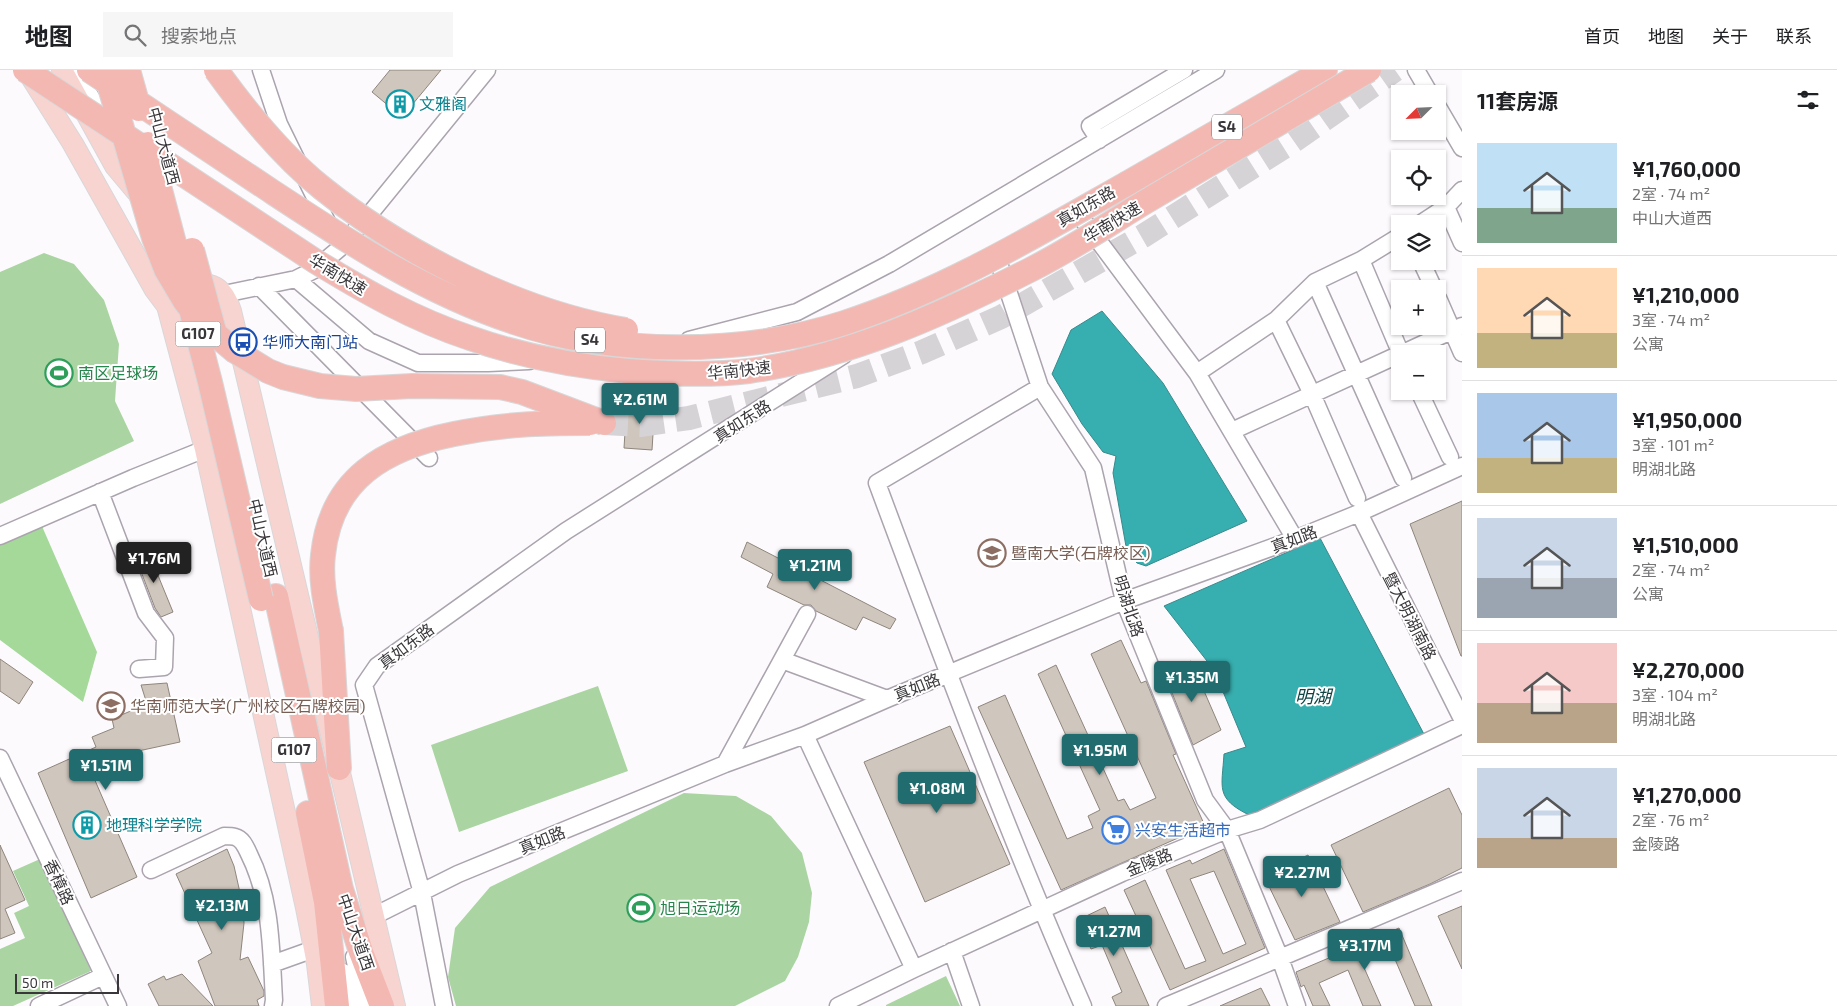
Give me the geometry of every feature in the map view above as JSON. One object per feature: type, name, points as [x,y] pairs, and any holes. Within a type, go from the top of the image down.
[{"type":"highway","name":"华南快速","points":[[26,70],[315,261],[410,314],[468,338],[528,355],[563,362],[663,374],[748,371],[792,363],[841,351],[906,327],[1032,269],[1369,70]]},
{"type":"highway","name":"华南快速","points":[[88,70],[400,273],[462,302],[517,324],[594,340],[662,347],[739,344],[804,333],[842,324],[894,305],[987,262],[1324,70]]},
{"type":"highway","points":[[105,70],[154,238],[166,269],[174,285],[198,318],[251,362],[276,374],[320,386],[356,389],[412,386],[500,386],[522,392],[604,423],[534,423],[476,430],[412,445],[384,457],[360,474],[336,510],[326,540],[322,571],[331,630],[339,768]]},
{"type":"highway","name":"中山大道西","points":[[128,70],[269,597]]},
{"type":"highway","name":"中山大道西","points":[[144,70],[245,459],[269,597],[333,895],[336,1006]]},
{"type":"highway","points":[[216,70],[271,139],[322,188],[366,219],[446,267],[505,294],[583,321],[641,332],[739,344]]},
{"type":"highway","name":"中山大道西","points":[[333,895],[361,952],[382,1006]]},
{"type":"main road","points":[[26,70],[73,144],[155,290],[167,306],[205,449],[314,949],[322,1006]]},
{"type":"main road","points":[[62,70],[115,166],[168,230],[191,269],[212,288],[231,311],[395,1006]]},
{"type":"main road","points":[[167,306],[181,288],[212,288]]},
{"type":"main road","points":[[177,346],[192,331],[205,324],[221,326],[238,339]]},
{"type":"street","points":[[74,70],[212,288],[259,286],[296,279],[314,270],[340,248],[373,210],[487,70]]},
{"type":"street","points":[[261,70],[279,124],[340,248]]},
{"type":"street","points":[[1099,140],[1090,126],[1184,70]]},
{"type":"street","points":[[296,279],[368,341],[418,363],[488,363],[622,357],[797,312],[889,264],[1216,70]]},
{"type":"street","name":"真如东路","points":[[444,1006],[422,893],[364,685],[377,666],[566,530],[713,440],[998,257],[1324,70]]},
{"type":"street","points":[[1416,70],[1425,85]]},
{"type":"street","points":[[1446,121],[1462,148]]},
{"type":"street","points":[[1434,215],[1446,207],[1462,190]]},
{"type":"street","points":[[1446,207],[1462,244]]},
{"type":"street","points":[[1077,212],[1197,373],[1295,539]]},
{"type":"street","points":[[1197,373],[1276,320],[1315,282],[1360,260],[1391,241]]},
{"type":"street","name":"明湖北路","points":[[998,257],[1040,387],[1093,468],[1124,601],[1205,800],[1227,830],[1280,958],[1297,1006]]},
{"type":"street","points":[[1360,260],[1397,345]]},
{"type":"street","points":[[1315,282],[1403,478]]},
{"type":"street","points":[[259,286],[429,458]]},
{"type":"street","points":[[1446,311],[1457,328],[1462,353]]},
{"type":"street","name":"暨大明湖南路","points":[[1276,320],[1312,394],[1358,506],[1462,719]]},
{"type":"street","points":[[1420,345],[1457,328]]},
{"type":"street","points":[[1232,431],[1391,358]]},
{"type":"street","points":[[1040,387],[876,483],[948,674],[1041,911],[1083,1006]]},
{"type":"street","points":[[1424,400],[1456,461]]},
{"type":"street","points":[[0,536],[205,449]]},
{"type":"street","name":"真如路","points":[[374,916],[458,874],[725,764],[805,735],[1124,601],[1295,539],[1358,506],[1456,461]]},
{"type":"street","points":[[100,492],[146,613],[165,638],[164,666],[139,669]]},
{"type":"street","points":[[725,764],[807,614]]},
{"type":"street","points":[[782,660],[887,699]]},
{"type":"street","name":"金陵路","points":[[838,1006],[1122,873],[1227,830],[1260,820],[1462,724]]},
{"type":"street","points":[[805,735],[914,969]]},
{"type":"street","name":"香樟路","points":[[0,758],[118,1006]]},
{"type":"street","points":[[151,870],[224,836],[235,837],[244,843],[255,867],[265,898],[270,926],[273,1006]]},
{"type":"street","points":[[1166,1006],[1462,881]]},
{"type":"street","points":[[333,895],[351,1006]]},
{"type":"street","points":[[333,895],[365,1006]]},
{"type":"street","points":[[272,964],[314,949]]},
{"type":"street","points":[[952,951],[972,1006]]},
{"type":"street","points":[[39,1006],[104,976]]},
{"type":"green space","name":"南区足球场","points":[[44,253],[74,264],[104,300],[119,344],[115,401],[134,441],[0,504],[0,272]]},
{"type":"green space","points":[[41,524],[97,652],[83,702],[0,640],[0,542]]},
{"type":"green space","points":[[598,686],[628,771],[459,832],[431,745]]},
{"type":"green space","name":"旭日运动场","points":[[684,793],[736,796],[771,816],[802,853],[812,893],[809,922],[798,957],[785,981],[735,1006],[456,1006],[448,977],[455,928],[490,887]]},
{"type":"green space","points":[[40,859],[91,971],[13,1006],[0,1006],[0,949],[25,938],[14,913],[29,906],[13,871]]},
{"type":"green space","points":[[946,976],[960,1006],[886,1006],[886,1005]]},
{"type":"water","points":[[1102,311],[1163,383],[1247,521],[1146,566],[1137,563],[1127,552],[1113,473],[1116,456],[1103,452],[1082,424],[1052,374],[1071,330]]},
{"type":"water","name":"明湖","points":[[1320,538],[1425,736],[1249,815],[1230,803],[1223,791],[1222,784],[1224,754],[1246,747],[1214,670],[1164,606]]},
{"type":"building","name":"文雅阁","points":[[390,70],[441,70],[402,117],[372,92]]},
{"type":"building","points":[[627,400],[655,402],[652,450],[624,448]]},
{"type":"building","points":[[1462,501],[1462,656],[1461,656],[1410,524]]},
{"type":"building","points":[[747,542],[896,619],[890,629],[863,617],[856,630],[816,611],[811,605],[804,605],[767,587],[773,574],[741,557]]},
{"type":"building","points":[[148,551],[173,612],[161,617],[155,608],[135,556]]},
{"type":"building","points":[[1121,640],[1141,683],[1146,681],[1176,754],[1173,755],[1205,826],[1061,890],[978,707],[1005,695],[1067,839],[1093,828],[1088,816],[1100,810],[1038,674],[1056,665],[1118,801],[1124,799],[1130,810],[1156,798],[1091,654]]},
{"type":"building","points":[[0,659],[33,682],[19,704],[0,691]]},
{"type":"building","points":[[1191,661],[1221,730],[1193,745],[1164,673]]},
{"type":"building","name":"地理科学学院","points":[[167,683],[180,742],[87,762],[137,877],[91,898],[38,773],[96,747],[92,737],[114,728],[112,719],[147,704],[141,685]]},
{"type":"building","points":[[950,726],[1010,864],[925,902],[864,762]]},
{"type":"building","points":[[1449,788],[1462,815],[1462,868],[1430,884],[1363,912],[1331,845]]},
{"type":"building","points":[[0,845],[25,900],[5,909],[15,933],[0,939]]},
{"type":"building","points":[[227,849],[234,866],[243,906],[244,923],[240,960],[248,957],[264,991],[264,996],[257,1000],[259,1006],[215,1006],[198,961],[212,953],[176,874]]},
{"type":"building","points":[[1224,849],[1265,948],[1170,990],[1124,890],[1145,880],[1185,969],[1206,961],[1166,870],[1190,860],[1192,864]],"holes":[[[1214,871],[1246,944],[1223,954],[1190,879]]]},
{"type":"building","points":[[1308,855],[1340,922],[1295,940],[1264,876]]},
{"type":"building","points":[[1462,906],[1462,969],[1438,916]]},
{"type":"building","points":[[1105,907],[1149,1006],[1116,1006],[1112,997],[1122,992],[1102,945],[1091,949],[1078,920]]},
{"type":"building","points":[[1399,928],[1432,1006],[1415,1006],[1391,950],[1362,963],[1381,1006],[1363,1006],[1348,970],[1319,983],[1330,1006],[1313,1006],[1304,985],[1301,987],[1296,972]]},
{"type":"building","points":[[182,974],[213,1006],[159,1006],[148,984],[164,976],[166,980]]},
{"type":"building","points":[[1261,988],[1270,1006],[1220,1006]]},
{"type":"tunnel","points":[[604,423],[640,425],[689,418],[857,376],[922,352],[1001,317],[1143,236],[1292,142],[1395,70]]},
{"type":"place","name":"文雅阁","points":[[400,104]]},
{"type":"place","name":"华师大南门站","points":[[243,342]]},
{"type":"place","name":"南区足球场","points":[[59,373]]},
{"type":"place","name":"暨南大学(石牌校区)","points":[[992,553]]},
{"type":"place","name":"华南师范大学(广州校区石牌校园)","points":[[111,706]]},
{"type":"place","name":"地理科学学院","points":[[87,825]]},
{"type":"place","name":"兴安生活超市","points":[[1116,830]]},
{"type":"place","name":"旭日运动场","points":[[641,908]]}]
